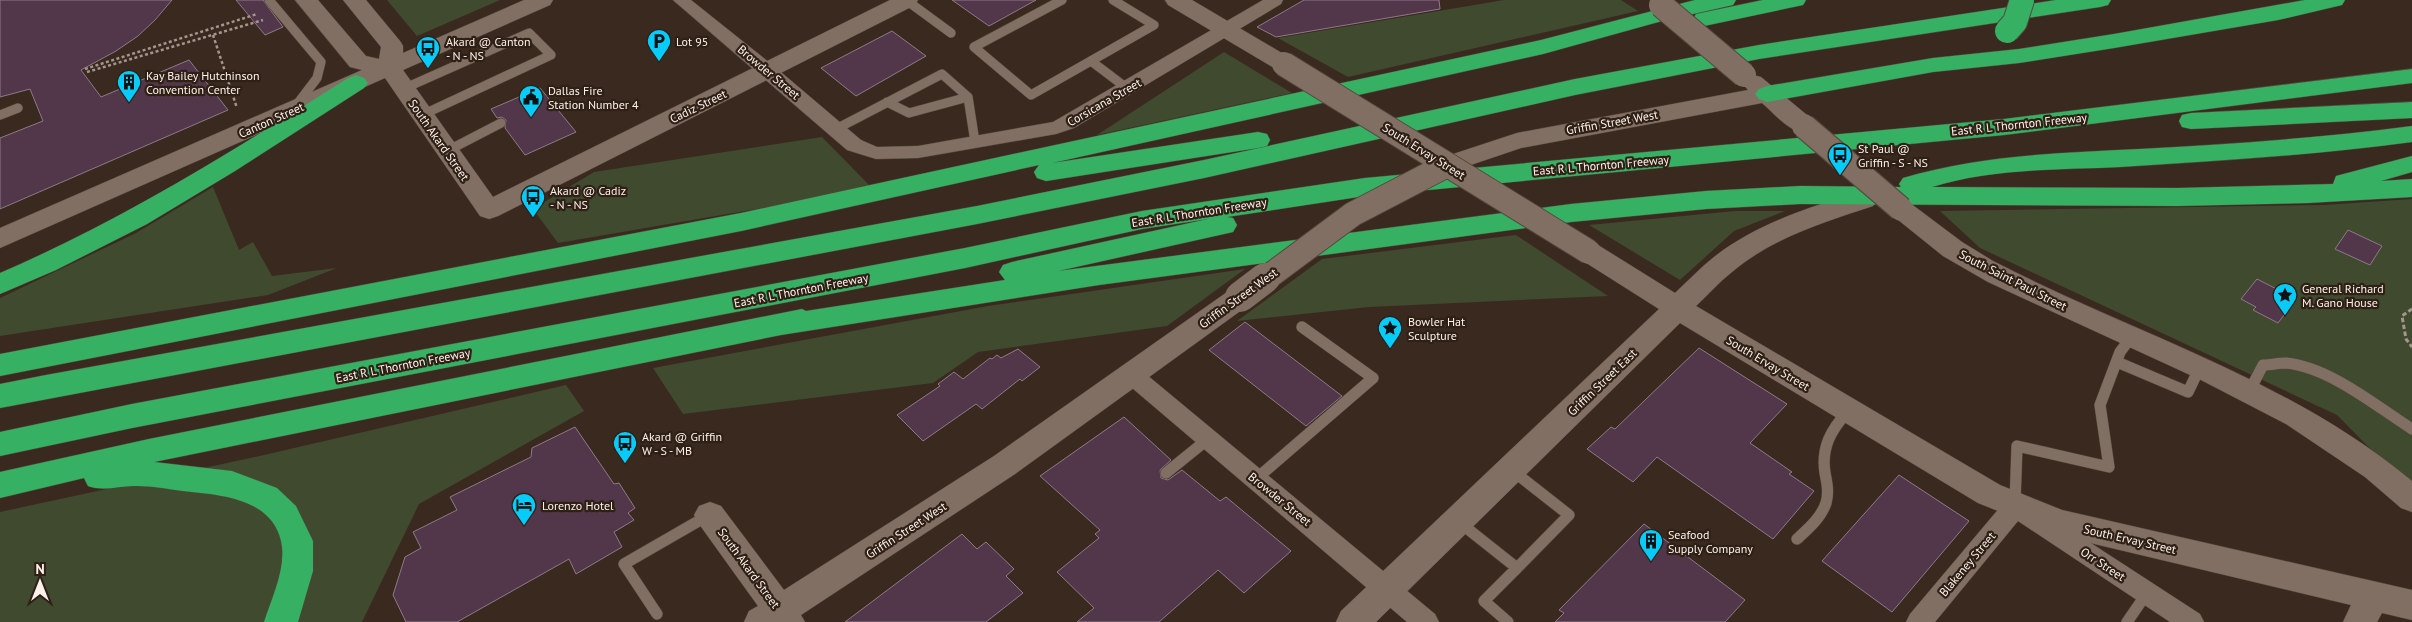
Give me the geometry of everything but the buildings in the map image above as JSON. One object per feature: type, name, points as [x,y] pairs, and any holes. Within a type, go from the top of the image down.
[{"type":"highway","points":[[0,365],[741,222],[1543,47],[1658,15],[1725,0]]},
{"type":"highway","points":[[1543,47],[1614,36],[1794,0]]},
{"type":"highway","points":[[1933,65],[1988,47],[2007,31],[2014,22],[2022,0]]},
{"type":"highway","points":[[1906,28],[2044,0]]},
{"type":"highway","points":[[741,222],[1358,124],[1575,87],[1759,52],[1906,28],[2100,0]]},
{"type":"highway","points":[[1767,94],[1933,65],[2019,56],[2278,13],[2334,0]]},
{"type":"highway","name":"East R L Thornton Freeway","points":[[0,444],[132,416],[927,266],[1142,220],[1365,187],[2004,127],[2412,76]]},
{"type":"highway","points":[[0,284],[106,234],[186,190],[259,146],[356,82]]},
{"type":"highway","points":[[0,396],[976,215],[1204,169],[1575,87]]},
{"type":"highway","points":[[2004,127],[2190,121],[2412,110]]},
{"type":"highway","points":[[1892,201],[1916,182],[1955,173],[2017,165],[2247,150],[2412,134]]},
{"type":"highway","points":[[2308,194],[2359,177],[2412,164]]},
{"type":"highway","points":[[0,486],[149,451],[783,324],[1147,240],[1310,208],[1365,187]]},
{"type":"highway","points":[[783,324],[1138,270],[1571,213],[1706,200],[1800,195],[2178,197],[2308,194],[2412,188]]},
{"type":"highway","points":[[0,486],[136,474],[232,484],[266,497],[285,515],[297,541],[297,572],[280,622]]},
{"type":"main road","points":[[306,0],[358,62],[396,79]]},
{"type":"main road","points":[[354,0],[392,46],[396,79]]},
{"type":"main road","name":"Canton Street","points":[[0,239],[356,82],[396,79],[542,0]]},
{"type":"main road","name":"Cadiz Street","points":[[489,210],[769,71],[906,0]]},
{"type":"main road","name":"South Ervay Street","points":[[1176,0],[1284,64],[1678,309],[1989,494],[2061,523],[2366,609],[2412,605]]},
{"type":"main road","name":"South Saint Paul Street","points":[[1658,3],[1940,240],[1972,261],[2028,290],[2250,390],[2355,454],[2392,481],[2412,499]]},
{"type":"main road","name":"South Akard Street","points":[[396,79],[489,210]]},
{"type":"main road","name":"Griffin Street West","points":[[776,618],[999,470],[1133,376],[1353,214],[1447,165],[1517,141],[1767,94]]},
{"type":"main road","name":"Griffin Street East","points":[[1353,622],[1722,265],[1744,247],[1802,220],[1848,205],[1892,201]]},
{"type":"main road","name":"South Akard Street","points":[[710,515],[776,618]]},
{"type":"main road","points":[[2366,609],[2412,620]]},
{"type":"street","name":"Browder Street","points":[[683,0],[854,145]]},
{"type":"street","name":"Corsicana Street","points":[[854,145],[876,153],[918,152],[1056,128],[1082,116],[1275,0]]},
{"type":"street","name":"Browder Street","points":[[1133,376],[1426,622]]},
{"type":"street","name":"Orr Street","points":[[2015,506],[2191,622]]},
{"type":"street","name":"Blakeney Street","points":[[1920,622],[2015,506]]},
{"type":"lane","points":[[269,0],[321,62],[318,78],[290,112]]},
{"type":"lane","points":[[906,0],[951,33]]},
{"type":"lane","points":[[1062,0],[974,47],[1031,94],[1154,25],[1113,0]]},
{"type":"lane","points":[[396,79],[528,33],[551,55],[422,115]]},
{"type":"lane","points":[[1091,61],[1128,89]]},
{"type":"lane","points":[[836,129],[942,74],[968,97],[975,142]]},
{"type":"lane","points":[[887,102],[909,113],[968,97]]},
{"type":"lane","points":[[0,115],[18,108]]},
{"type":"lane","points":[[448,151],[501,123]]},
{"type":"lane","points":[[1256,479],[1372,378],[1302,327]]},
{"type":"lane","points":[[2015,506],[2017,446],[2109,467],[2100,405],[2120,352],[2132,336]]},
{"type":"lane","points":[[2117,362],[2188,392],[2200,366]]},
{"type":"lane","points":[[2250,390],[2263,365],[2288,363],[2310,369],[2340,384],[2412,429]]},
{"type":"lane","points":[[1797,539],[1816,519],[1826,504],[1828,484],[1824,461],[1826,442],[1833,427],[1849,411]]},
{"type":"lane","points":[[1166,473],[1208,439]]},
{"type":"lane","points":[[1508,622],[1484,601],[1569,515],[1510,469]]},
{"type":"lane","points":[[657,614],[624,564],[710,515]]},
{"type":"lane","points":[[1458,520],[1517,568]]},
{"type":"lane","points":[[2127,622],[2147,592]]},
{"type":"path","points":[[257,14],[86,71],[263,20]]},
{"type":"path","points":[[213,35],[237,108]]},
{"type":"path","points":[[2412,309],[2402,316],[2406,339],[2412,347]]},
{"type":"green space","points":[[387,0],[500,0],[417,36]]},
{"type":"green space","points":[[1504,0],[1621,0],[1638,11],[1348,77],[1278,38]]},
{"type":"green space","points":[[1224,52],[1292,93],[1097,135]]},
{"type":"green space","points":[[822,137],[873,189],[558,243],[533,209],[594,172]]},
{"type":"green space","points":[[213,187],[239,250],[253,242],[272,276],[337,268],[268,295],[0,336],[0,298],[136,233]]},
{"type":"green space","points":[[2412,199],[2412,491],[2337,415],[1980,248],[1940,211],[2324,205]]},
{"type":"green space","points":[[1735,211],[1785,211],[1734,231],[1680,280],[1589,225]]},
{"type":"green space","points":[[1516,235],[1608,296],[1369,307],[1237,321],[1322,259]]},
{"type":"green space","points":[[1245,269],[1167,326],[978,352],[933,383],[683,414],[653,368],[988,306]]},
{"type":"green space","points":[[566,385],[584,411],[419,504],[362,622],[0,622],[0,512],[264,455]]},
{"type":"place","name":"Lot 95","points":[[659,62]]},
{"type":"place","name":"Akard @ Canton - N - NS","points":[[428,69]]},
{"type":"place","name":"Kay Bailey Hutchinson Convention Center","points":[[129,103]]},
{"type":"place","name":"Dallas Fire Station Number 4","points":[[531,118]]},
{"type":"place","name":"St Paul @ Griffin - S - NS","points":[[1840,176]]},
{"type":"place","name":"Akard @ Cadiz - N - NS","points":[[533,218]]},
{"type":"place","name":"General Richard M. Gano House","points":[[2285,316]]},
{"type":"place","name":"Bowler Hat Sculpture","points":[[1390,349]]},
{"type":"place","name":"Akard @ Griffin W - S - MB","points":[[625,464]]},
{"type":"place","name":"Lorenzo Hotel","points":[[524,526]]},
{"type":"place","name":"Seafood Supply Company","points":[[1651,562]]}]
